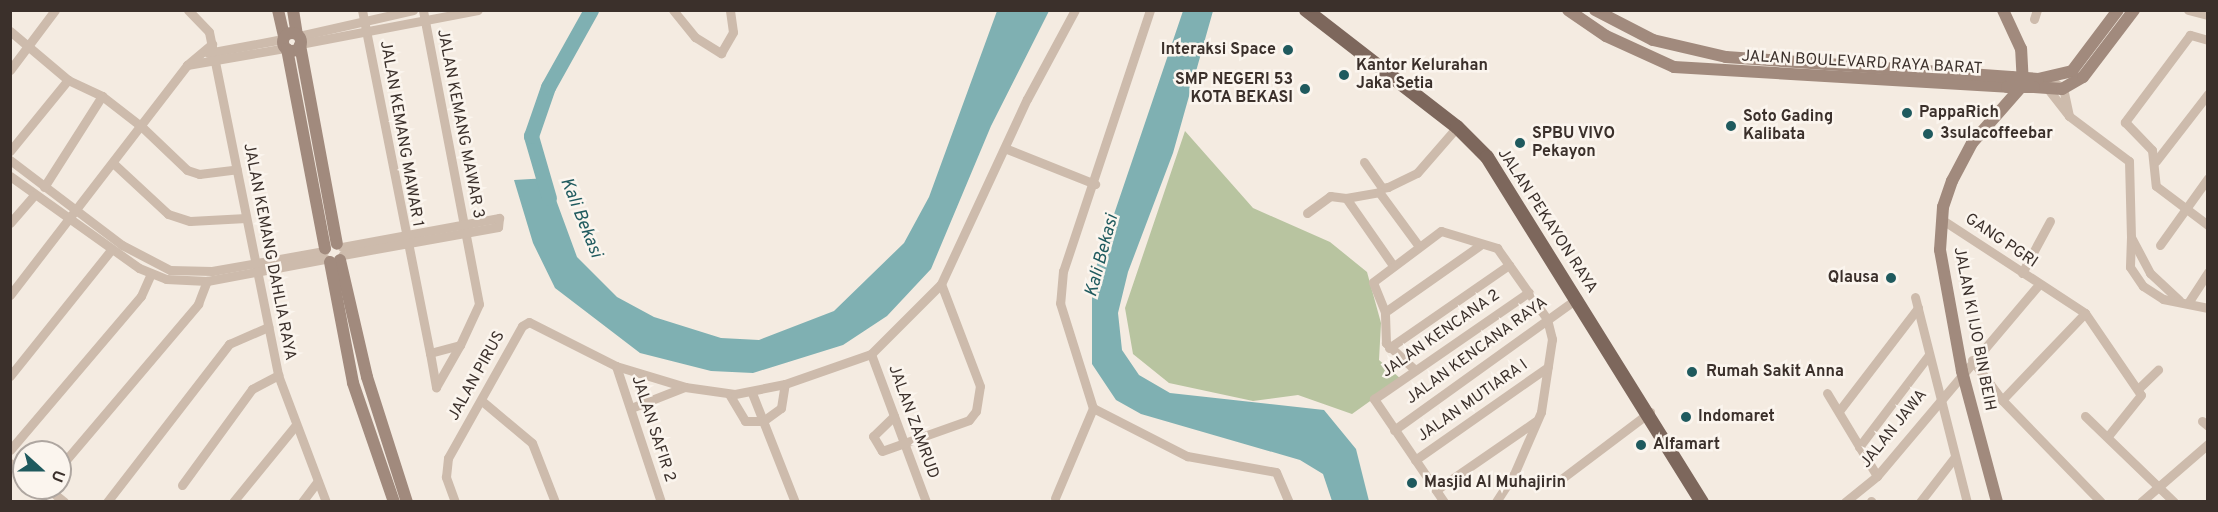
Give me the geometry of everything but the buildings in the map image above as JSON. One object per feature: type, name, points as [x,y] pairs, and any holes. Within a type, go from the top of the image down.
[{"type":"main road","name":"JALAN PEKAYON RAYA","points":[[1306,10],[1456,127],[1508,187],[1650,412],[1702,501]]},
{"type":"street","points":[[10,70],[55,10]]},
{"type":"street","name":"JALAN KEMANG DAHLIA RAYA","points":[[188,10],[204,25],[213,52],[278,375],[295,426],[326,501]]},
{"type":"street","points":[[278,10],[292,41]]},
{"type":"street","points":[[293,10],[292,41],[333,253],[353,383],[394,501]]},
{"type":"street","name":"JALAN KEMANG MAWAR 1","points":[[362,10],[436,387],[460,345]]},
{"type":"street","points":[[365,25],[414,10]]},
{"type":"street","points":[[10,295],[73,219],[112,163],[196,55],[292,41],[424,15],[478,10]]},
{"type":"street","points":[[673,10],[695,37],[723,51],[733,32],[730,10]]},
{"type":"street","points":[[871,354],[941,284],[1007,149],[1027,99],[1075,10]]},
{"type":"street","points":[[1053,500],[1093,408],[1059,291],[1150,10]]},
{"type":"street","name":"JALAN BOULEVARD RAYA BARAT","points":[[1568,10],[1616,42],[1674,67],[1833,77],[1973,79]]},
{"type":"street","name":"JALAN BOULEVARD RAYA BARAT","points":[[1595,10],[1665,45],[1726,57],[1833,63],[1973,79],[2043,84],[2063,88],[2084,77],[2134,10]]},
{"type":"street","name":"JALAN KI IJO BIN BEIH","points":[[1997,501],[1962,371],[1940,250],[1941,219],[1971,143],[2023,85],[2021,49],[2003,10]]},
{"type":"street","name":"JALAN BOULEVARD RAYA BARAT","points":[[2043,84],[2078,66],[2118,10]]},
{"type":"street","points":[[2188,10],[2207,14]]},
{"type":"street","name":"JALAN KEMANG MAWAR 3","points":[[424,15],[479,304],[460,345]]},
{"type":"street","points":[[10,30],[68,80],[102,96],[142,127],[193,173],[237,169]]},
{"type":"street","points":[[2157,161],[2125,122],[2190,35],[2208,40]]},
{"type":"street","points":[[187,65],[213,52]]},
{"type":"street","points":[[1833,63],[1833,77]]},
{"type":"street","points":[[10,151],[68,80]]},
{"type":"street","points":[[2043,84],[2069,116],[2129,161],[2132,237],[2128,258],[2137,279],[2152,295],[2208,308]]},
{"type":"street","points":[[2063,88],[2069,116]]},
{"type":"street","points":[[2208,94],[2157,161],[2155,184],[2208,225]]},
{"type":"street","points":[[44,187],[102,96]]},
{"type":"street","points":[[1364,162],[1382,188],[1388,187],[1417,173],[1456,127]]},
{"type":"street","points":[[1007,149],[1095,184]]},
{"type":"street","points":[[10,160],[44,187],[80,209],[122,245],[170,270],[212,271],[255,267],[498,222]]},
{"type":"street","points":[[112,163],[168,214],[190,221],[246,218]]},
{"type":"street","points":[[10,176],[34,195],[73,219],[111,250],[151,274],[207,281],[255,267]]},
{"type":"street","points":[[2160,245],[2208,178]]},
{"type":"street","points":[[1307,213],[1330,196],[1346,198],[1379,192],[1418,245]]},
{"type":"street","points":[[10,223],[34,195]]},
{"type":"street","points":[[1346,198],[1392,264]]},
{"type":"street","name":"GANG PGRI","points":[[1941,219],[2038,284],[1962,371]]},
{"type":"street","points":[[2022,273],[2050,221]]},
{"type":"street","points":[[1415,370],[1389,348],[1385,312],[1376,279],[1392,264],[1441,231],[1451,230],[1479,246],[1497,248],[1547,319],[1548,368],[1536,422],[1514,474],[1496,501]]},
{"type":"street","points":[[1385,312],[1479,246]]},
{"type":"street","points":[[10,376],[111,250]]},
{"type":"street","points":[[333,253],[367,377],[407,501]]},
{"type":"street","points":[[1389,348],[1509,265]]},
{"type":"street","points":[[2184,301],[2208,272]]},
{"type":"street","points":[[10,450],[141,296],[151,274]]},
{"type":"street","points":[[72,453],[198,304],[207,281]]},
{"type":"street","points":[[894,416],[874,434],[873,442],[885,452],[969,420],[979,400],[980,386],[941,284]]},
{"type":"street","points":[[2038,284],[2085,313],[2138,389],[2140,397],[2109,435]]},
{"type":"street","name":"JALAN KENCANA 2","points":[[1394,430],[1375,403],[1415,370],[1529,292]]},
{"type":"street","points":[[1915,297],[1928,356],[1942,393],[1954,458],[1968,501]]},
{"type":"street","name":"JALAN KENCANA RAYA","points":[[1394,430],[1578,298]]},
{"type":"street","points":[[1839,411],[1918,308]]},
{"type":"street","points":[[2002,400],[2085,313]]},
{"type":"street","name":"JALAN PIRUS","points":[[455,501],[446,477],[448,458],[522,326],[529,322],[616,366],[685,387],[729,394],[752,393],[784,384],[871,354]]},
{"type":"street","points":[[107,501],[229,344],[268,327]]},
{"type":"street","points":[[430,353],[460,345]]},
{"type":"street","name":"JALAN ZAMRUD","points":[[871,354],[926,501]]},
{"type":"street","points":[[1859,447],[1928,356]]},
{"type":"street","points":[[1972,360],[2002,400],[2101,501]]},
{"type":"street","name":"JALAN SAFIR 2","points":[[616,366],[661,501]]},
{"type":"street","name":"JALAN MUTIARA I","points":[[1415,460],[1548,368]]},
{"type":"street","points":[[2138,389],[2158,370]]},
{"type":"street","name":"JALAN JAWA","points":[[1845,501],[1877,476],[1962,371]]},
{"type":"street","points":[[182,485],[252,389],[278,375]]},
{"type":"street","points":[[729,394],[745,422],[763,421],[782,408],[784,384]]},
{"type":"street","points":[[631,408],[685,387]]},
{"type":"street","points":[[752,393],[795,501]]},
{"type":"street","points":[[1827,393],[1877,476]]},
{"type":"street","points":[[482,400],[532,443],[555,501]]},
{"type":"street","points":[[1093,408],[1187,456],[1276,472],[1289,501]]},
{"type":"street","points":[[1560,480],[1650,412]]},
{"type":"street","points":[[2085,416],[2109,435],[2174,501]]},
{"type":"street","points":[[1436,490],[1536,422]]},
{"type":"street","points":[[233,501],[295,426]]},
{"type":"street","points":[[1394,430],[1444,501]]},
{"type":"street","points":[[2142,501],[2157,483],[2208,444]]},
{"type":"street","points":[[1921,501],[1954,458]]},
{"type":"street","points":[[302,501],[318,481]]},
{"type":"green space","points":[[1185,131],[1253,208],[1330,242],[1367,272],[1381,323],[1379,360],[1401,379],[1352,414],[1298,395],[1253,401],[1169,383],[1133,354],[1125,308]]},
{"type":"water","points":[[997,11],[1049,11],[991,126],[931,269],[887,316],[843,345],[753,373],[711,371],[640,353],[555,288],[533,243],[514,180],[548,178],[577,257],[617,297],[654,317],[721,338],[759,340],[834,311],[904,243],[929,197]]},
{"type":"water","points":[[1183,11],[1213,11],[1173,153],[1128,272],[1118,313],[1122,350],[1139,375],[1170,393],[1324,410],[1356,449],[1369,501],[1332,501],[1323,474],[1300,460],[1141,414],[1116,400],[1092,364],[1092,279]]},
{"type":"waterway","name":"Kali Bekasi","points":[[549,198],[531,136],[548,87],[591,10]]},
{"type":"place","name":"Interaksi Space","points":[[1288,50]]},
{"type":"place","name":"Kantor Kelurahan Jaka Setia","points":[[1344,75]]},
{"type":"place","name":"SMP NEGERI 53 KOTA BEKASI","points":[[1305,89]]},
{"type":"place","name":"PappaRich","points":[[1907,113]]},
{"type":"place","name":"Soto Gading Kalibata","points":[[1731,126]]},
{"type":"place","name":"3sulacoffeebar","points":[[1928,134]]},
{"type":"place","name":"SPBU VIVO Pekayon","points":[[1520,143]]},
{"type":"place","name":"Qlausa","points":[[1891,278]]},
{"type":"place","name":"Rumah Sakit Anna","points":[[1692,372]]},
{"type":"place","name":"Indomaret","points":[[1686,417]]},
{"type":"place","name":"Alfamart","points":[[1641,445]]},
{"type":"place","name":"Masjid Al Muhajirin","points":[[1412,483]]}]
